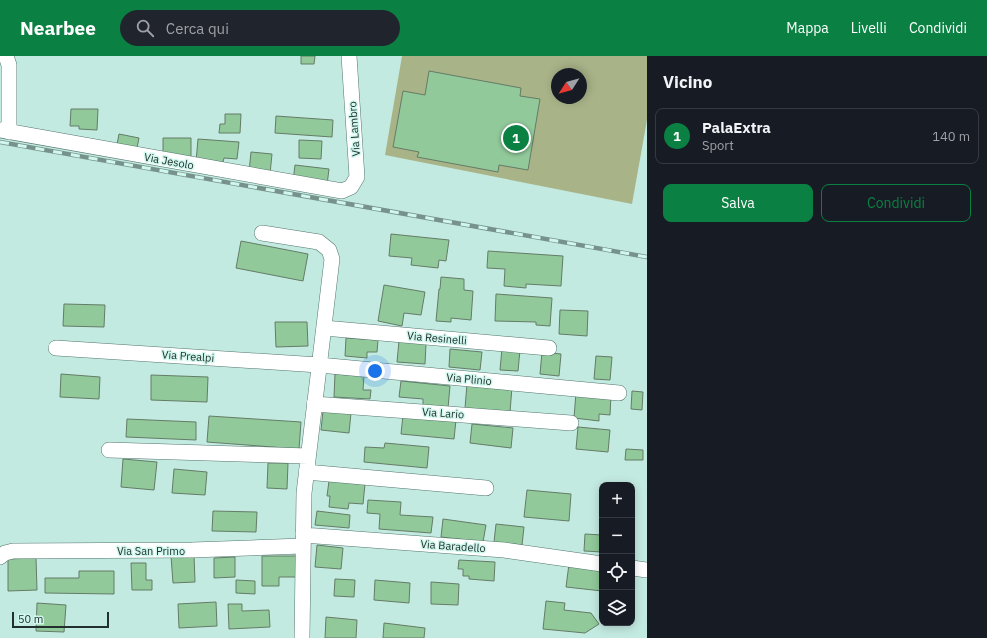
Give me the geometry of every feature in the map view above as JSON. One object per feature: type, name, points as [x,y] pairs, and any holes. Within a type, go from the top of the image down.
[{"type":"street","points":[[5,131],[9,65],[6,56]]},
{"type":"street","name":"Via Lambro","points":[[339,191],[351,187],[357,177],[349,56]]},
{"type":"street","name":"Via Jesolo","points":[[5,131],[339,191]]},
{"type":"street","points":[[262,233],[317,242],[329,250],[332,259],[306,472],[302,540],[302,638]]},
{"type":"street","name":"Via Resinelli","points":[[324,328],[549,348]]},
{"type":"street","name":"Via Prealpi","points":[[56,348],[319,365]]},
{"type":"street","name":"Via Plinio","points":[[319,365],[619,393]]},
{"type":"street","name":"Via Lario","points":[[314,404],[571,423]]},
{"type":"street","points":[[109,450],[308,456]]},
{"type":"street","points":[[306,472],[486,488]]},
{"type":"street","name":"Via San Primo","points":[[0,557],[13,552],[192,550],[302,540]]},
{"type":"street","name":"Via Baradello","points":[[302,540],[504,550],[599,564]]},
{"type":"street","points":[[635,568],[647,570]]},
{"type":"green space","points":[[402,56],[647,56],[647,120],[632,204],[385,155]]},
{"type":"building","points":[[301,56],[315,56],[314,64],[301,64]]},
{"type":"building","points":[[429,71],[521,88],[520,96],[540,99],[528,170],[499,165],[498,172],[417,157],[419,152],[393,147],[403,91],[425,95]]},
{"type":"building","points":[[71,109],[98,109],[97,130],[79,129],[79,126],[70,126]]},
{"type":"building","points":[[225,114],[241,114],[240,133],[219,133],[220,124],[225,124]]},
{"type":"building","points":[[276,116],[333,120],[332,137],[275,133]]},
{"type":"building","points":[[119,134],[139,138],[136,153],[116,150]]},
{"type":"building","points":[[163,138],[191,138],[191,160],[163,154]]},
{"type":"building","points":[[198,139],[239,142],[237,159],[224,158],[223,162],[196,162]]},
{"type":"building","points":[[299,140],[322,141],[321,159],[299,158]]},
{"type":"building","points":[[251,152],[272,154],[270,174],[249,172]]},
{"type":"building","points":[[295,165],[329,169],[327,185],[293,181]]},
{"type":"building","points":[[391,234],[449,240],[446,261],[439,260],[438,268],[411,265],[412,258],[389,256]]},
{"type":"building","points":[[241,241],[308,254],[303,281],[236,268]]},
{"type":"building","points":[[488,251],[563,256],[561,286],[526,284],[526,288],[504,286],[505,269],[487,268]]},
{"type":"building","points":[[441,277],[464,279],[464,290],[473,291],[471,320],[451,318],[451,322],[436,321]]},
{"type":"building","points":[[384,285],[425,292],[421,315],[404,313],[402,326],[378,321]]},
{"type":"building","points":[[496,294],[552,298],[550,326],[536,325],[536,322],[495,321]]},
{"type":"building","points":[[64,304],[105,305],[104,327],[63,326]]},
{"type":"building","points":[[560,310],[588,311],[587,336],[559,334]]},
{"type":"building","points":[[275,322],[307,322],[308,346],[276,347]]},
{"type":"building","points":[[346,338],[378,340],[377,352],[367,352],[367,358],[345,356]]},
{"type":"building","points":[[399,341],[426,344],[425,364],[397,362]]},
{"type":"building","points":[[502,348],[520,350],[518,371],[500,370]]},
{"type":"building","points":[[450,349],[482,352],[480,370],[449,367]]},
{"type":"building","points":[[542,352],[561,354],[559,376],[540,374]]},
{"type":"building","points":[[596,356],[612,357],[610,380],[594,379]]},
{"type":"building","points":[[61,374],[100,377],[99,399],[60,397]]},
{"type":"building","points":[[335,374],[364,376],[363,390],[371,390],[370,399],[334,397]]},
{"type":"building","points":[[151,375],[208,377],[207,402],[151,400]]},
{"type":"building","points":[[401,381],[450,386],[448,408],[423,406],[423,399],[399,397]]},
{"type":"building","points":[[467,384],[512,387],[510,412],[465,408]]},
{"type":"building","points":[[632,391],[643,392],[642,410],[631,409]]},
{"type":"building","points":[[576,392],[611,395],[610,415],[599,414],[599,421],[574,418]]},
{"type":"building","points":[[323,411],[351,413],[349,433],[321,430]]},
{"type":"building","points":[[403,415],[456,420],[454,439],[401,434]]},
{"type":"building","points":[[209,416],[301,422],[299,449],[207,442]]},
{"type":"building","points":[[127,419],[196,422],[196,440],[126,437]]},
{"type":"building","points":[[472,424],[513,428],[511,448],[470,443]]},
{"type":"building","points":[[578,427],[610,430],[608,452],[576,449]]},
{"type":"building","points":[[385,443],[429,447],[427,468],[364,462],[365,447],[384,448]]},
{"type":"building","points":[[626,449],[643,450],[643,460],[625,460]]},
{"type":"building","points":[[123,459],[157,462],[154,490],[121,487]]},
{"type":"building","points":[[268,463],[288,463],[287,489],[267,488]]},
{"type":"building","points":[[174,469],[207,472],[205,495],[172,493]]},
{"type":"building","points":[[329,481],[365,484],[363,504],[349,503],[348,509],[329,507],[330,496],[327,496]]},
{"type":"building","points":[[527,490],[571,494],[569,521],[524,517]]},
{"type":"building","points":[[368,500],[401,502],[400,515],[433,517],[431,533],[379,529],[380,514],[367,513]]},
{"type":"building","points":[[213,511],[257,512],[256,532],[212,531]]},
{"type":"building","points":[[317,511],[350,515],[349,528],[315,525]]},
{"type":"building","points":[[443,519],[486,525],[483,542],[441,537]]},
{"type":"building","points":[[496,524],[524,527],[522,545],[494,542]]},
{"type":"building","points":[[585,534],[599,535],[599,552],[584,551]]},
{"type":"building","points":[[317,545],[343,548],[341,569],[315,567]]},
{"type":"building","points":[[194,555],[195,582],[173,583],[171,556]]},
{"type":"building","points":[[262,556],[296,556],[296,577],[279,577],[279,586],[262,586]]},
{"type":"building","points":[[235,557],[235,577],[214,578],[214,558]]},
{"type":"building","points":[[36,558],[37,590],[8,591],[8,559]]},
{"type":"building","points":[[459,560],[495,562],[494,581],[469,579],[469,576],[463,576],[463,569],[458,569]]},
{"type":"building","points":[[131,563],[146,563],[146,580],[152,580],[152,590],[132,590]]},
{"type":"building","points":[[569,564],[599,568],[599,591],[566,587]]},
{"type":"building","points":[[79,571],[114,571],[114,594],[45,593],[45,578],[79,578]]},
{"type":"building","points":[[335,579],[355,580],[354,597],[334,596]]},
{"type":"building","points":[[236,580],[255,581],[255,594],[236,593]]},
{"type":"building","points":[[375,580],[410,583],[409,603],[374,600]]},
{"type":"building","points":[[431,582],[459,584],[458,605],[431,604]]},
{"type":"building","points":[[546,601],[565,603],[564,610],[591,613],[599,624],[585,633],[543,629]]},
{"type":"building","points":[[216,602],[217,626],[179,628],[178,604]]},
{"type":"building","points":[[37,603],[66,605],[64,632],[36,631]]},
{"type":"building","points":[[228,604],[242,604],[242,611],[269,610],[270,627],[229,629]]},
{"type":"building","points":[[326,617],[357,620],[356,638],[325,638]]},
{"type":"building","points":[[384,623],[425,628],[424,638],[383,638]]},
{"type":"railway","points":[[0,142],[647,257]]},
{"type":"place","name":"PalaExtra","points":[[516,138]]}]
